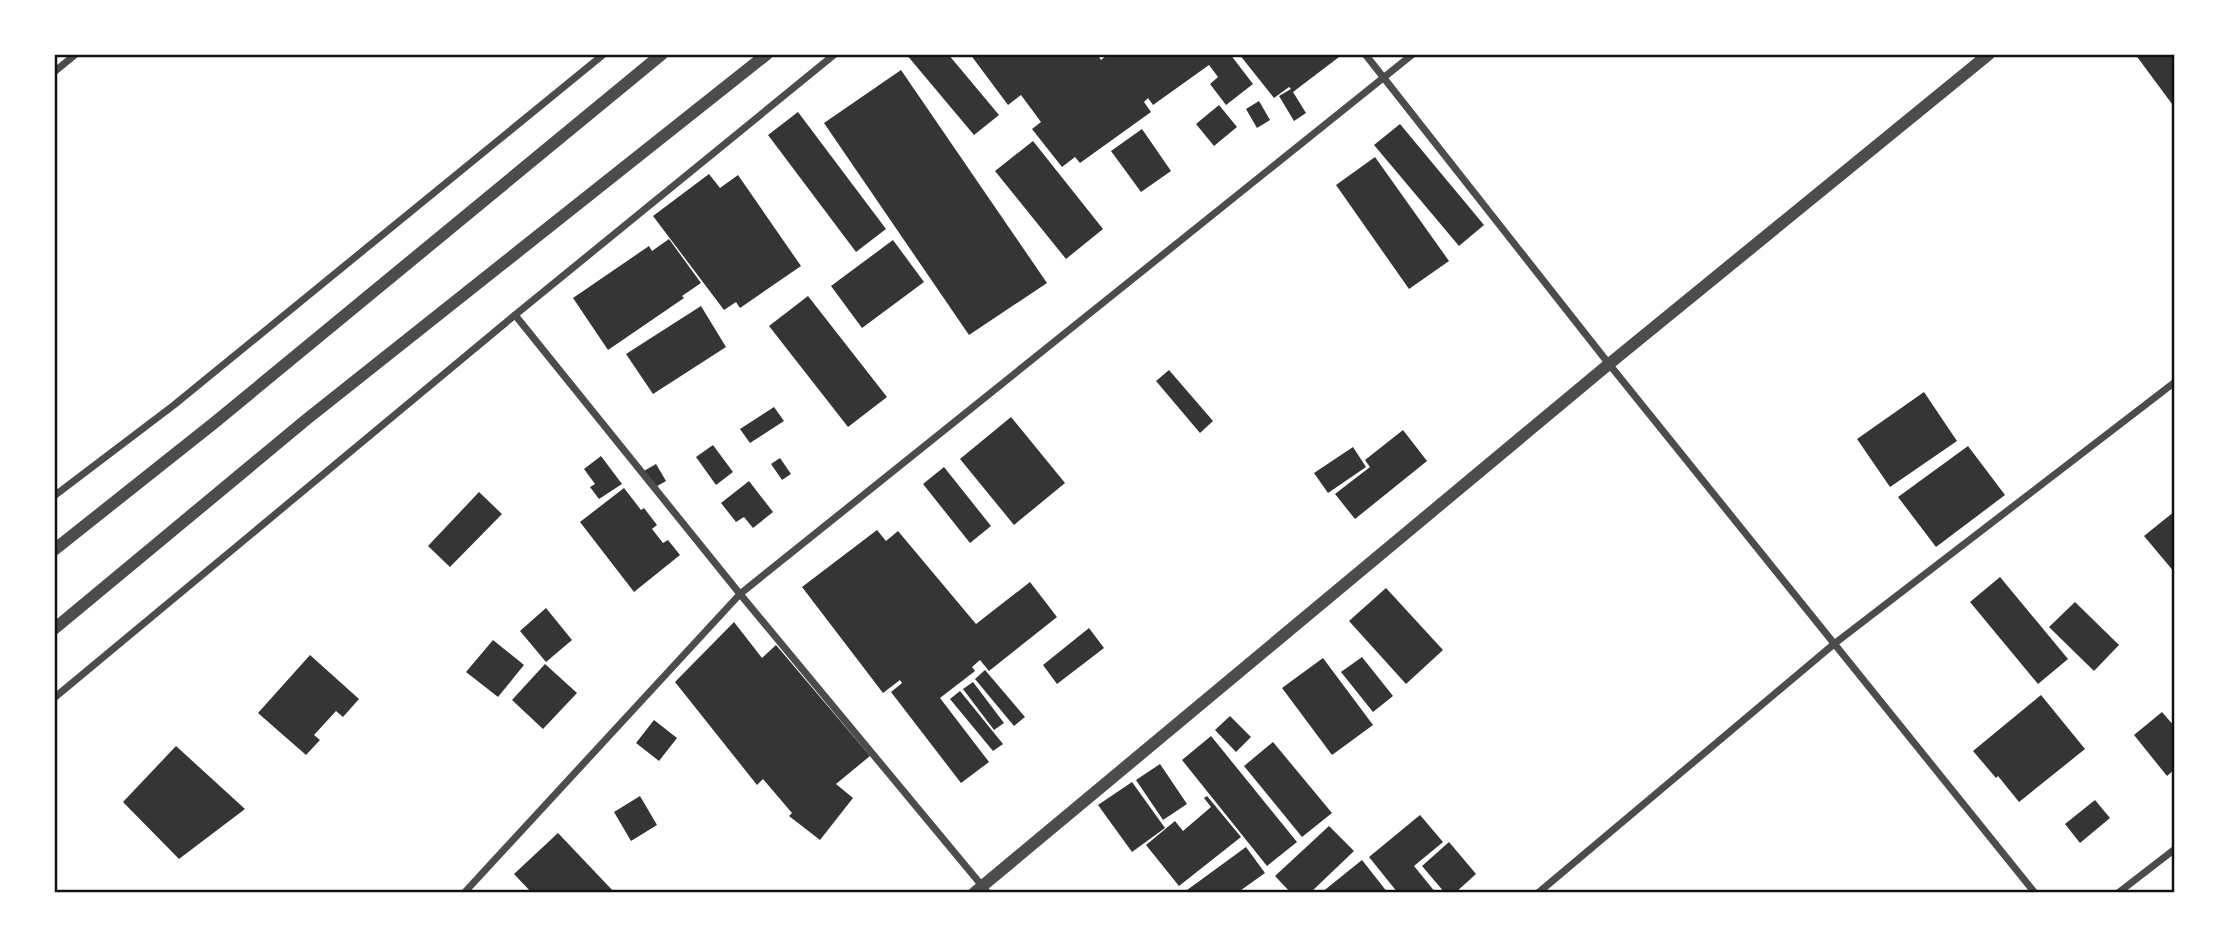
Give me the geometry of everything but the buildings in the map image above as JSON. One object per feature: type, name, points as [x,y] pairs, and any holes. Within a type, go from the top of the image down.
[{"type":"street","points":[[54,72],[76,54]]},
{"type":"street","points":[[54,496],[174,405],[604,54]]},
{"type":"street","points":[[54,550],[214,423],[662,54]]},
{"type":"street","points":[[54,629],[307,419],[767,54]]},
{"type":"street","points":[[54,698],[514,315],[835,54]]},
{"type":"street","points":[[1365,54],[1609,364],[2035,893]]},
{"type":"street","points":[[464,893],[740,594],[1413,54]]},
{"type":"street","points":[[514,315],[981,890],[1609,364],[1989,54]]},
{"type":"street","points":[[1538,893],[1834,644],[2175,382]]},
{"type":"street","points":[[2118,893],[2175,849]]}]
